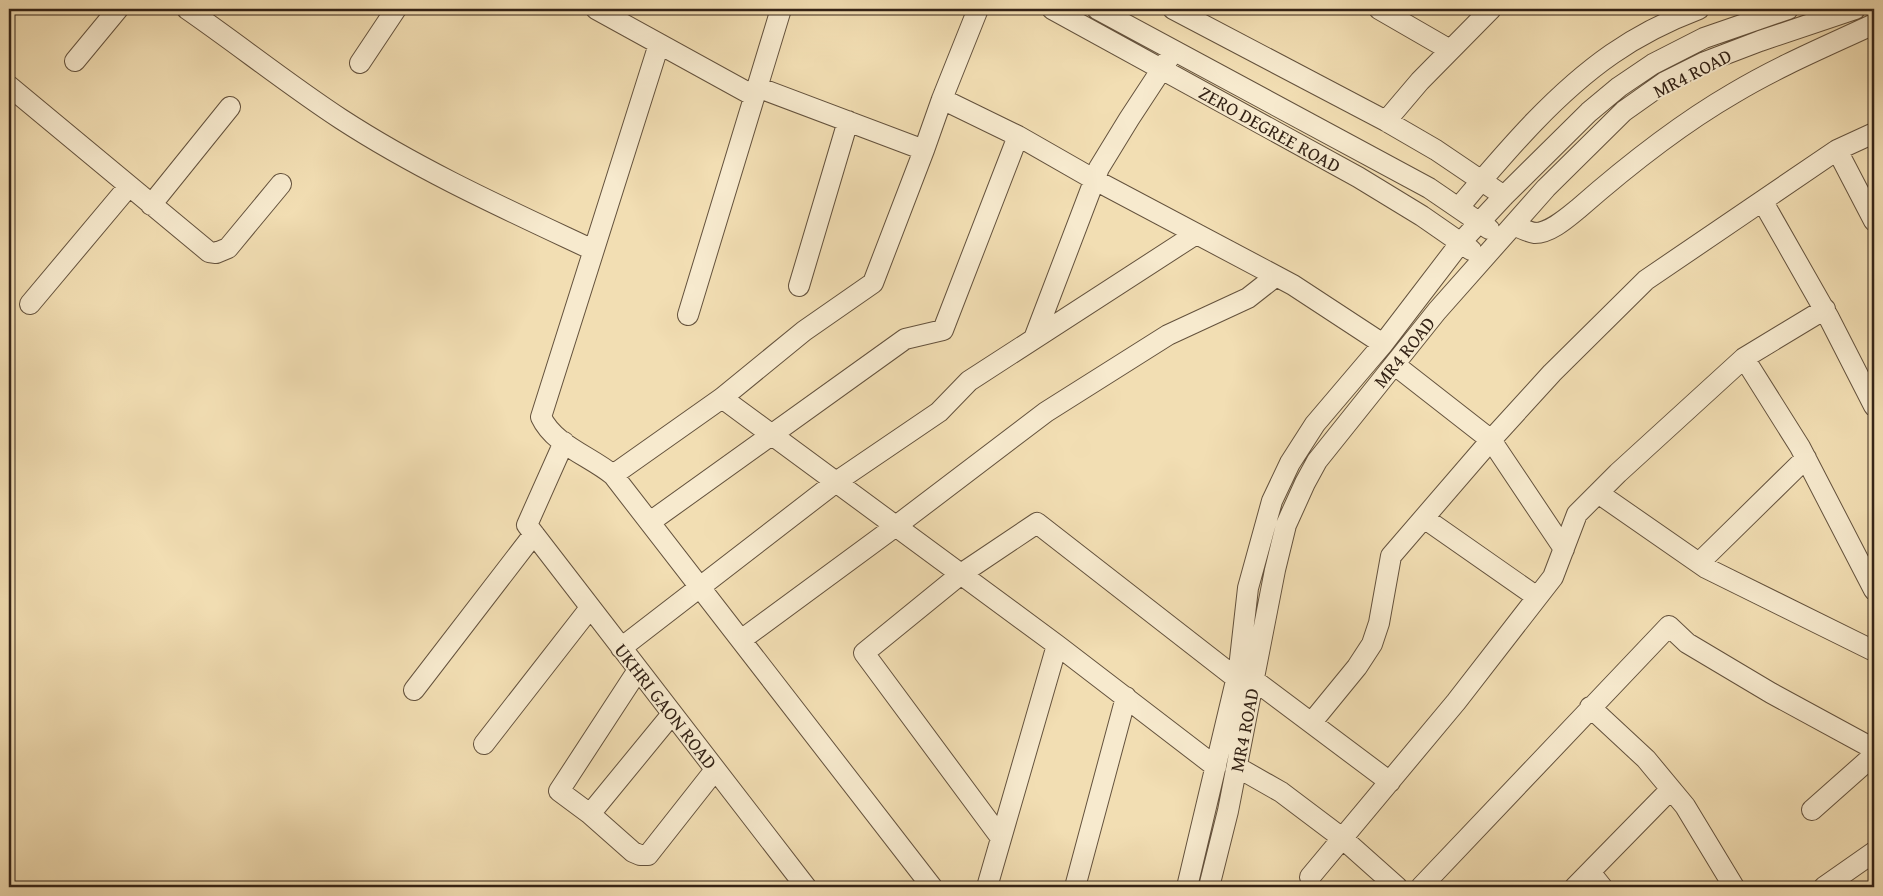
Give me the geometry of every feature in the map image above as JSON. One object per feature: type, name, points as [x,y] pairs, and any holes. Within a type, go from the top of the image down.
[{"type":"street","points":[[75,61],[118,9]]},
{"type":"street","points":[[188,9],[341,119],[407,159],[488,201],[593,250]]},
{"type":"street","points":[[360,63],[396,9]]},
{"type":"street","points":[[596,9],[659,44],[756,92],[848,121],[924,150]]},
{"type":"street","points":[[688,315],[703,271],[781,9]]},
{"type":"street","points":[[613,475],[722,398],[804,331],[874,283],[942,99],[978,9]]},
{"type":"street","name":"ZERO DEGREE ROAD","points":[[1052,9],[1358,177],[1422,216],[1461,242],[1482,259]]},
{"type":"street","name":"ZERO DEGREE ROAD","points":[[1097,9],[1429,188],[1480,221],[1508,232]]},
{"type":"street","points":[[1173,9],[1386,121],[1436,150],[1504,196]]},
{"type":"street","points":[[1379,9],[1450,50]]},
{"type":"street","points":[[1386,121],[1420,81],[1491,9]]},
{"type":"street","points":[[1459,207],[1532,126],[1570,88],[1612,54],[1656,29],[1699,9]]},
{"type":"street","name":"MR4 ROAD","points":[[1208,887],[1228,811],[1237,766],[1245,679],[1248,588],[1272,501],[1290,463],[1316,424],[1383,344],[1461,242],[1504,196],[1589,112],[1619,87],[1653,64],[1704,38],[1788,9]]},
{"type":"street","name":"MR4 ROAD","points":[[1187,887],[1216,767],[1245,679],[1286,525],[1317,461],[1396,365],[1437,311],[1482,259],[1546,188],[1624,112],[1665,82],[1705,62],[1855,9]]},
{"type":"street","points":[[1508,232],[1536,233],[1554,226],[1574,212],[1663,138],[1734,93],[1787,64],[1874,24]]},
{"type":"street","points":[[659,44],[541,417],[546,428],[564,442],[599,463],[613,475],[932,887]]},
{"type":"street","points":[[1035,336],[1099,168],[1174,51]]},
{"type":"street","points":[[9,86],[209,252],[216,253],[228,248],[281,184]]},
{"type":"street","points":[[942,99],[1018,136],[1095,180],[1293,285],[1383,344]]},
{"type":"street","points":[[151,205],[230,107]]},
{"type":"street","points":[[799,286],[848,121]]},
{"type":"street","points":[[1312,722],[1357,667],[1372,644],[1379,623],[1391,556],[1491,440],[1552,374],[1646,280],[1837,150],[1874,133]]},
{"type":"street","points":[[650,522],[905,339],[943,330],[1018,136]]},
{"type":"street","points":[[1837,150],[1874,221]]},
{"type":"street","points":[[30,304],[128,186]]},
{"type":"street","points":[[1763,202],[1824,309],[1874,406]]},
{"type":"street","points":[[621,648],[836,482],[939,412],[968,381],[1035,336],[1196,234]]},
{"type":"street","points":[[741,640],[1046,412],[1168,335],[1248,298],[1276,276]]},
{"type":"street","points":[[1310,877],[1390,782],[1553,577],[1577,514],[1744,358],[1824,309]]},
{"type":"street","points":[[1744,358],[1806,458],[1874,590]]},
{"type":"street","points":[[1396,365],[1491,440],[1564,549]]},
{"type":"street","points":[[722,398],[1057,645],[1216,767]]},
{"type":"street","points":[[414,690],[530,530],[564,442]]},
{"type":"street","points":[[1699,563],[1806,458]]},
{"type":"street","points":[[1598,493],[1699,563],[1874,651]]},
{"type":"street","points":[[1424,518],[1537,597]]},
{"type":"street","points":[[1001,838],[864,653],[961,574],[1037,523],[1245,679],[1312,722],[1390,782]]},
{"type":"street","name":"UKHRI GAON ROAD","points":[[530,530],[806,887]]},
{"type":"street","points":[[484,744],[590,608]]},
{"type":"street","points":[[1420,887],[1669,626],[1687,643],[1771,693],[1874,749]]},
{"type":"street","points":[[986,887],[1057,645]]},
{"type":"street","points":[[638,670],[559,791],[590,814],[633,852],[640,856],[648,855],[715,770]]},
{"type":"street","points":[[1075,887],[1126,697]]},
{"type":"street","points":[[1590,707],[1646,759],[1685,806],[1734,887]]},
{"type":"street","points":[[590,814],[672,714]]},
{"type":"street","points":[[1812,810],[1874,755]]},
{"type":"street","points":[[1237,766],[1281,792],[1342,838],[1397,887]]},
{"type":"street","points":[[1575,887],[1671,789]]},
{"type":"street","points":[[1824,887],[1874,852]]},
{"type":"street","points":[[1590,872],[1602,887]]}]
